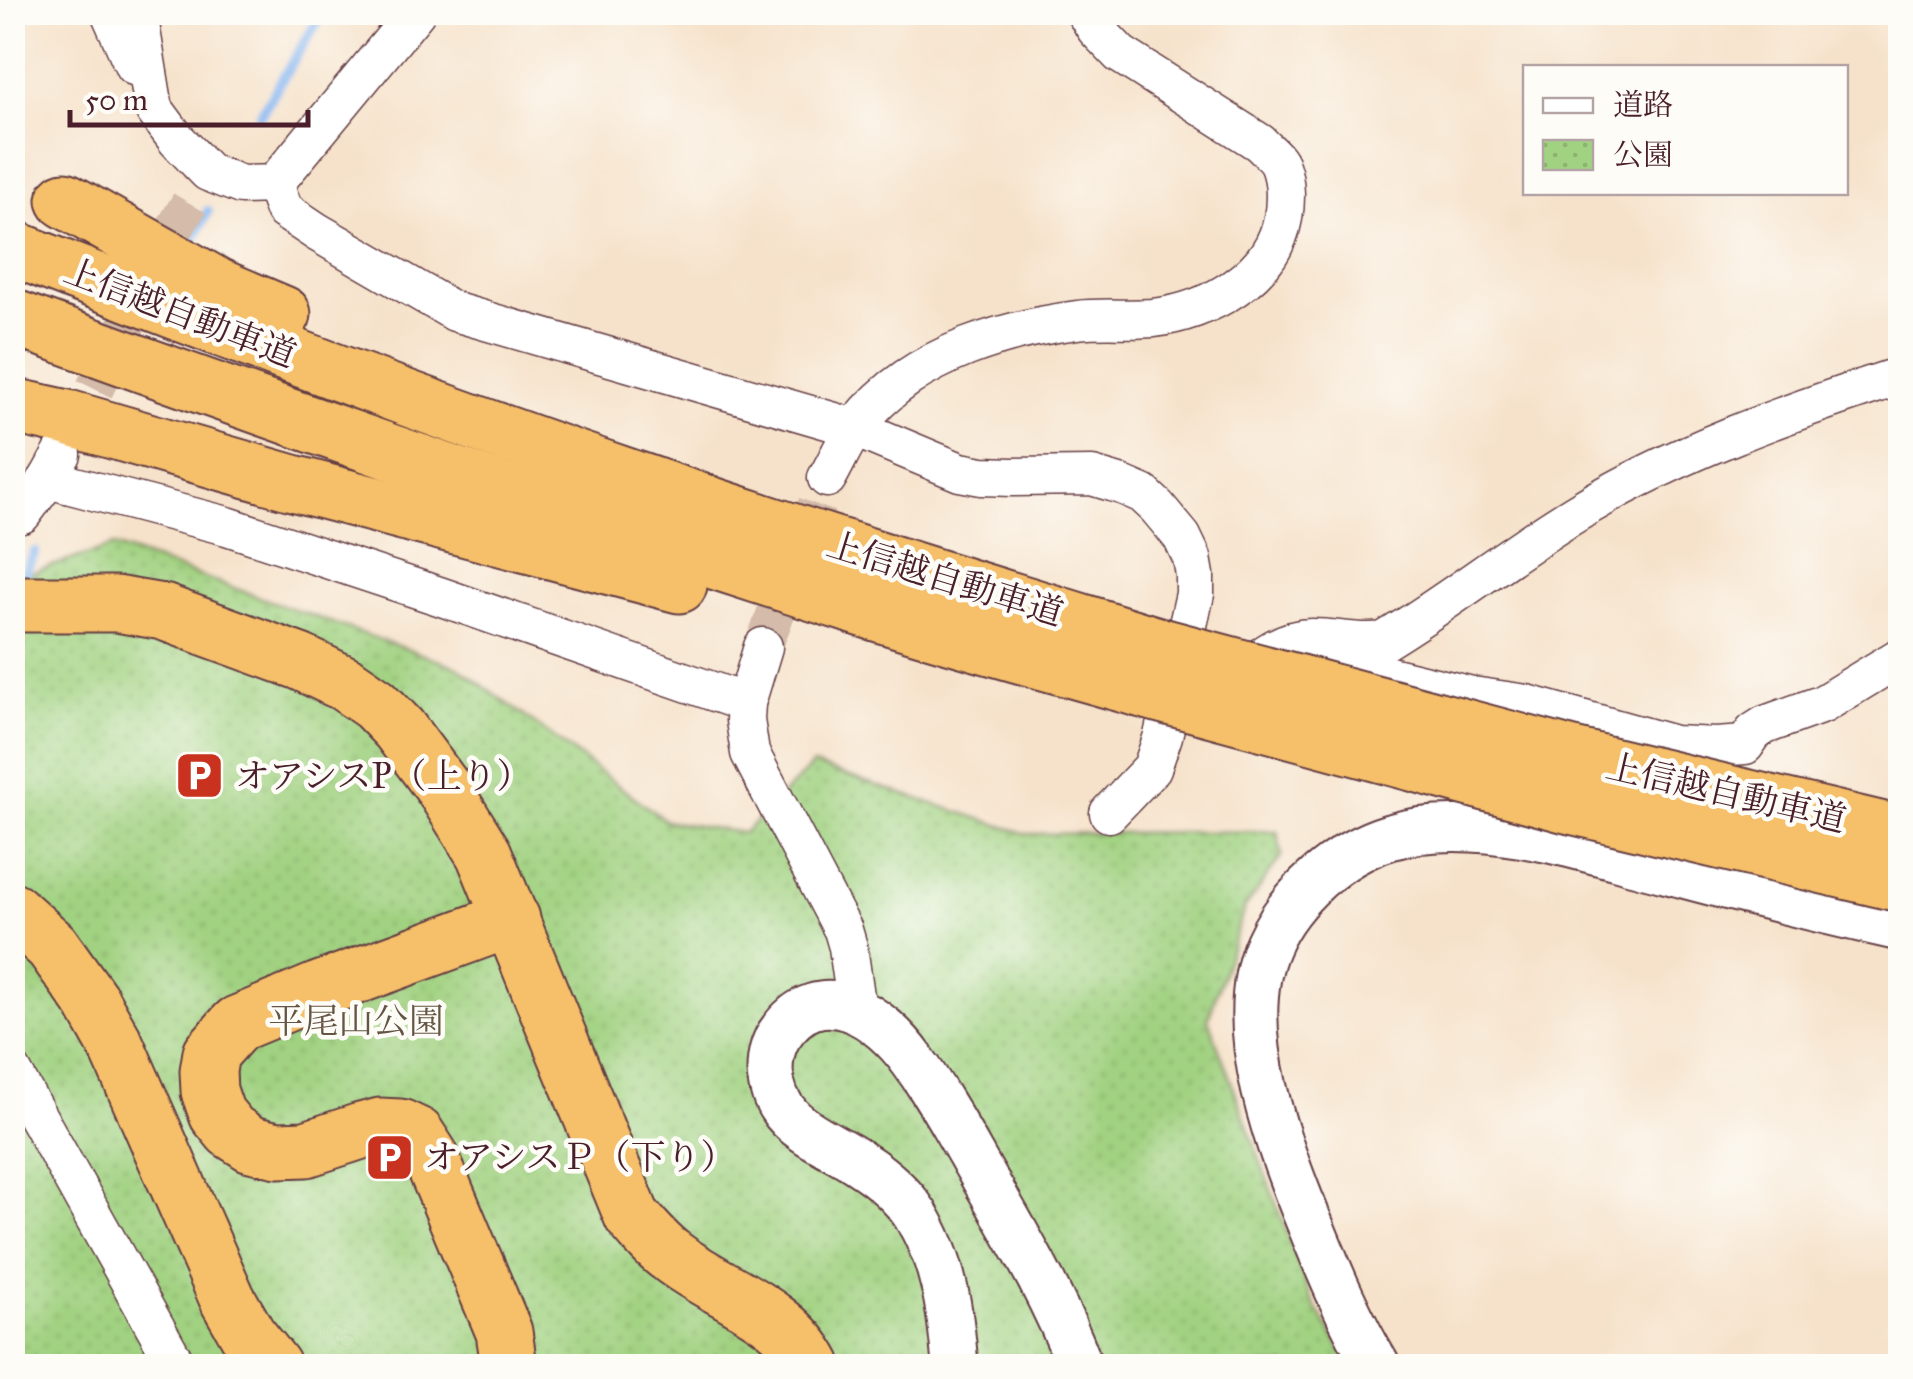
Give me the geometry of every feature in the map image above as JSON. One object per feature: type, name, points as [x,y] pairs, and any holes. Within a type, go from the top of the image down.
[{"type":"highway","points":[[65,200],[216,286],[875,558]]},
{"type":"highway","name":"上信越自動車道","points":[[12,248],[412,400],[636,480],[875,558],[1158,691],[1558,752],[1900,834]]},
{"type":"highway","name":"上信越自動車道","points":[[12,318],[629,534],[855,607],[1567,806],[1900,884]]},
{"type":"highway","points":[[12,406],[782,612],[1158,691]]},
{"type":"highway","points":[[12,604],[116,604],[163,612],[300,662],[346,684],[375,704],[443,788],[484,854],[632,1216],[668,1255],[776,1322],[794,1337],[814,1366]]},
{"type":"highway","points":[[12,910],[52,946],[92,1002],[116,1045],[228,1300],[248,1334],[274,1366]]},
{"type":"highway","points":[[509,1366],[504,1332],[430,1154],[417,1136],[400,1127],[380,1126],[306,1149],[278,1150],[251,1144],[231,1131],[217,1114],[209,1092],[208,1072],[211,1053],[237,1024],[512,919]]},
{"type":"street","points":[[110,12],[154,109],[176,140],[208,172],[241,186],[274,184],[416,12]]},
{"type":"street","points":[[138,12],[154,109]]},
{"type":"street","points":[[827,478],[855,428],[888,391],[908,376],[965,348],[1012,331],[1081,320],[1156,318],[1192,310],[1246,280],[1267,258],[1278,239],[1285,190],[1280,163],[1260,144],[1120,54],[1085,12]]},
{"type":"street","points":[[274,184],[284,210],[454,312],[855,428],[960,472],[1013,477],[1092,476],[1143,494],[1182,537],[1192,558],[1196,575],[1193,604],[1158,691],[1152,768],[1109,813]]},
{"type":"street","points":[[1158,691],[1294,640],[1313,638],[1365,644],[1384,641],[1576,513],[1637,479],[1735,434],[1900,376]]},
{"type":"street","points":[[12,516],[22,514],[55,466],[746,703]]},
{"type":"street","points":[[1279,646],[1472,696],[1527,704],[1674,745],[1716,746],[1745,744],[1754,732],[1824,704],[1900,657]]},
{"type":"street","points":[[763,647],[746,703],[750,754],[843,930],[857,1010]]},
{"type":"street","points":[[1376,1366],[1344,1304],[1302,1204],[1272,1116],[1255,1020],[1260,968],[1267,945],[1296,901],[1332,866],[1372,842],[1415,830],[1501,832],[1562,843],[1900,928]]},
{"type":"street","points":[[955,1366],[940,1268],[915,1214],[877,1174],[797,1126],[775,1094],[770,1078],[775,1040],[798,1015],[826,1004],[857,1010],[890,1032],[930,1084],[1032,1262],[1080,1366]]},
{"type":"street","points":[[12,1071],[177,1366]]},
{"type":"green space","name":"平尾山公園","points":[[114,546],[458,667],[666,821],[744,833],[813,765],[1027,834],[1277,831],[1282,855],[1244,909],[1208,1019],[1312,1301],[1351,1366],[13,1366],[12,579]]},
{"type":"waterway","points":[[260,115],[323,12]]},
{"type":"waterway","points":[[192,242],[208,211]]},
{"type":"waterway","points":[[22,578],[35,552]]},
{"type":"tunnel","points":[[69,440],[175,228],[208,172]]},
{"type":"tunnel","points":[[763,647],[827,478]]},
{"type":"place","name":"オアシスP（上り）","points":[[200,776]]},
{"type":"place","name":"オアシスＰ（下り）","points":[[389,1157]]}]
